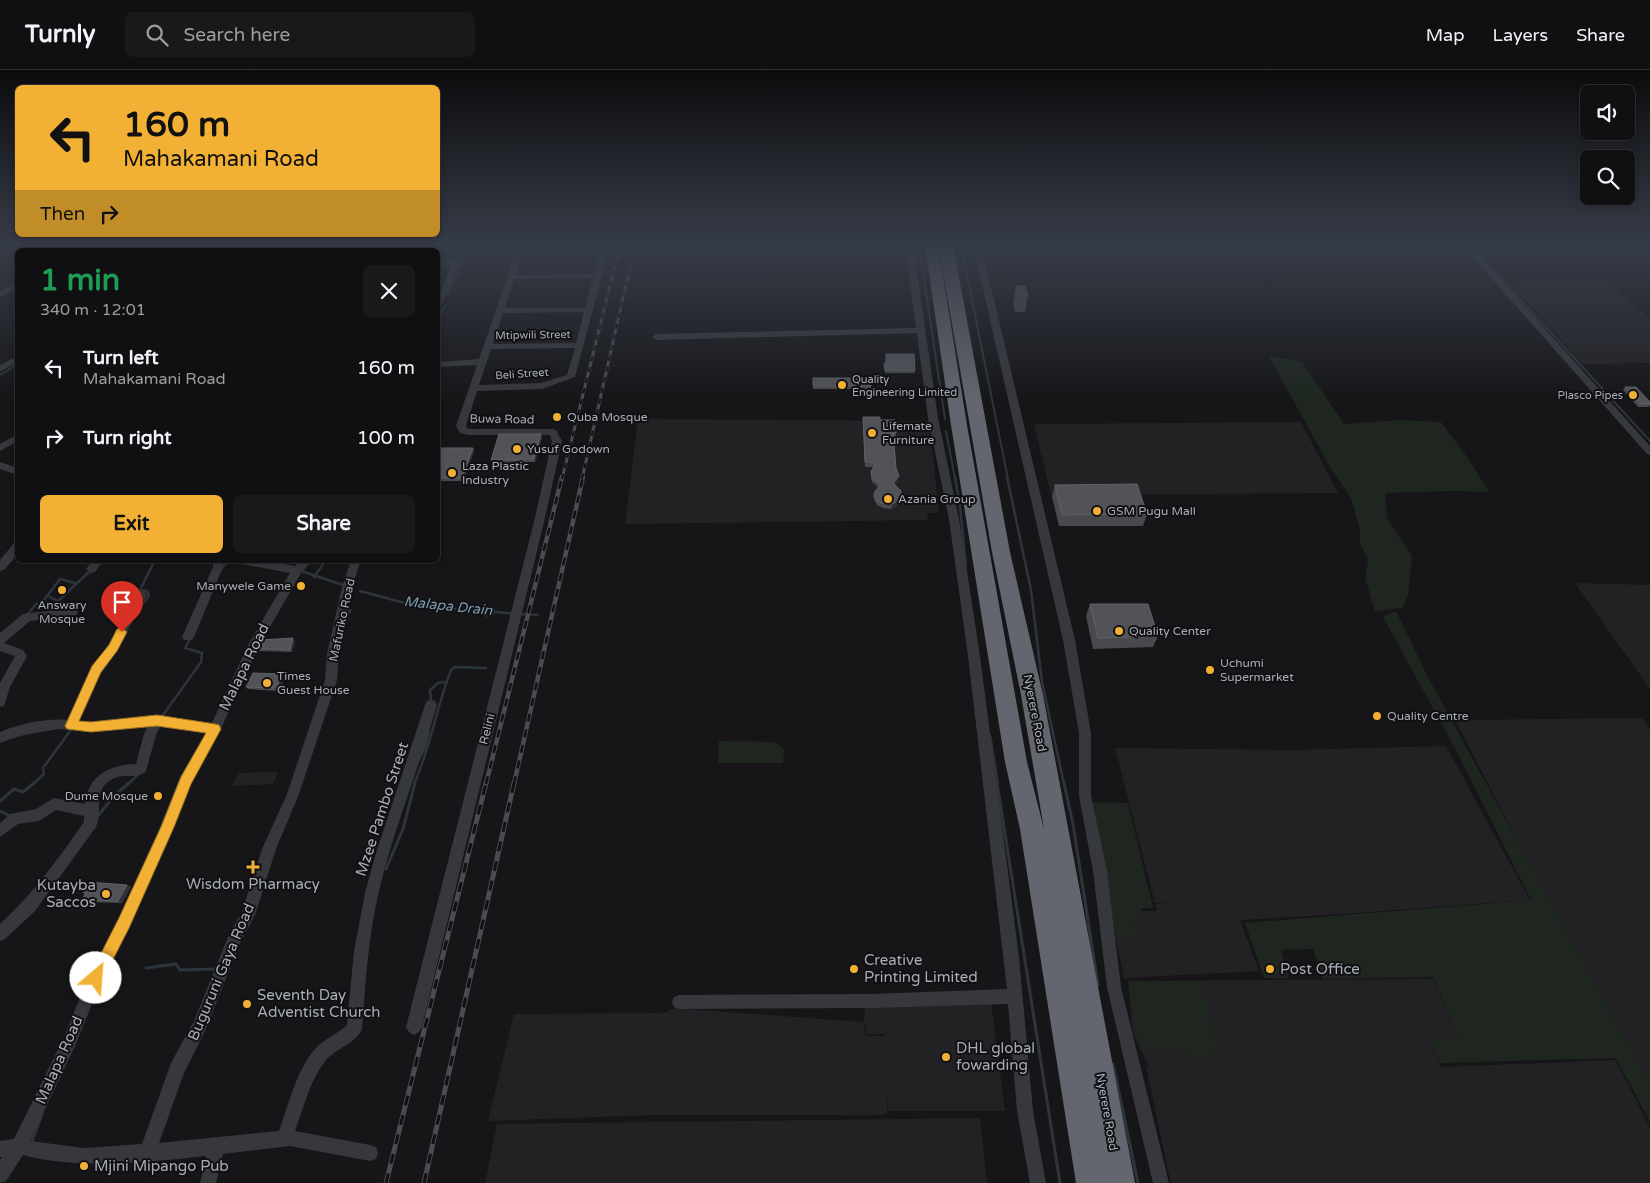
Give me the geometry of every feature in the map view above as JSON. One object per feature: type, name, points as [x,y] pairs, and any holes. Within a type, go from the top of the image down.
[{"type":"highway","points":[[939,297],[1016,762],[1032,829],[1091,1183]]},
{"type":"highway","name":"Nyerere Road","points":[[954,297],[1001,552],[1032,695],[1120,1183]]},
{"type":"street","name":"Buwa Road","points":[[504,297],[461,426],[463,432],[553,432]]},
{"type":"street","points":[[579,345],[592,297]]},
{"type":"street","points":[[916,297],[933,418],[954,519],[974,656],[1015,996],[1025,1111],[1038,1183]]},
{"type":"street","points":[[989,297],[1070,640],[1085,733],[1085,796],[1100,871],[1114,987],[1161,1183]]},
{"type":"street","points":[[1512,297],[1650,452]]},
{"type":"street","points":[[499,311],[588,310]]},
{"type":"street","points":[[656,337],[921,330]]},
{"type":"street","name":"Mtipwili Street","points":[[486,347],[579,345]]},
{"type":"street","name":"Beli Street","points":[[473,388],[542,386],[571,377],[579,345]]},
{"type":"street","points":[[0,369],[9,361]]},
{"type":"street","points":[[440,364],[481,362]]},
{"type":"street","name":"Relini","points":[[414,1027],[540,522],[557,441],[553,432]]},
{"type":"street","points":[[0,448],[15,439]]},
{"type":"street","points":[[0,466],[15,471]]},
{"type":"street","points":[[0,567],[15,550]]},
{"type":"street","points":[[91,569],[96,563]]},
{"type":"street","points":[[188,637],[218,567],[218,563]]},
{"type":"street","points":[[258,563],[296,570],[304,563]]},
{"type":"street","name":"Mafuriko Road","points":[[292,794],[331,680],[347,587],[355,563]]},
{"type":"street","name":"Malapa Road","points":[[0,1176],[19,1146],[70,1041],[92,985],[124,923],[185,782],[215,729],[254,645],[296,570]]},
{"type":"street","points":[[71,726],[96,669],[113,648],[142,594]]},
{"type":"street","points":[[0,640],[28,617],[72,612]]},
{"type":"street","points":[[0,646],[19,653],[20,656],[4,687],[0,702]]},
{"type":"street","name":"Mzee Pambo Street","points":[[284,1138],[318,1058],[327,1047],[345,1038],[354,1029],[369,903],[390,827],[422,741],[430,705]]},
{"type":"street","points":[[0,934],[30,906],[91,817],[91,801],[104,776],[110,772],[128,769],[139,770],[142,767],[150,734],[157,720]]},
{"type":"street","points":[[0,738],[16,731],[59,724],[91,727],[157,720],[215,729]]},
{"type":"street","name":"Buguruni Gaya Road","points":[[148,1150],[177,1069],[200,1026],[236,937],[248,915],[269,849],[292,794]]},
{"type":"street","points":[[0,831],[14,818],[39,815],[54,804],[91,817]]},
{"type":"street","points":[[679,1002],[871,1001],[1015,996]]},
{"type":"street","points":[[0,1149],[19,1146],[38,1151],[84,1156],[148,1150],[216,1147],[284,1138],[314,1141],[370,1153]]},
{"type":"street","points":[[208,1183],[216,1147]]},
{"type":"shaded area","points":[[1522,297],[1625,297],[1650,318],[1650,363],[1582,364]]},
{"type":"shaded area","points":[[1269,356],[1302,362],[1344,424],[1400,420],[1441,422],[1470,461],[1489,492],[1385,493],[1387,518],[1412,556],[1408,595],[1402,608],[1375,611],[1365,578],[1368,560],[1360,543],[1360,530],[1351,498],[1328,464]]},
{"type":"shaded area","points":[[638,419],[929,421],[939,513],[927,513],[928,520],[625,524]]},
{"type":"shaded area","points":[[1301,422],[1338,493],[1051,495],[1034,424]]},
{"type":"shaded area","points":[[1575,583],[1650,585],[1650,689]]},
{"type":"shaded area","points":[[1396,611],[1428,677],[1644,1073],[1650,1074],[1650,1122],[1616,1058],[1440,1063],[1430,1040],[1458,1038],[1433,977],[1323,979],[1313,949],[1281,950],[1289,979],[1264,978],[1245,923],[1531,900],[1457,752],[1383,617]]},
{"type":"shaded area","points":[[1642,718],[1650,730],[1650,1073],[1638,1073],[1455,720]]},
{"type":"shaded area","points":[[719,741],[776,742],[784,750],[783,763],[718,763]]},
{"type":"shaded area","points":[[1446,746],[1530,900],[1240,920],[1259,971],[1124,978],[1115,935],[1128,932],[1124,911],[1157,911],[1156,904],[1168,903],[1155,903],[1115,748],[1291,750]]},
{"type":"shaded area","points":[[278,772],[273,784],[232,786],[238,773]]},
{"type":"shaded area","points":[[1092,802],[1128,803],[1153,908],[1141,908],[1144,919],[1133,919],[1136,938],[1116,936]]},
{"type":"shaded area","points":[[1433,979],[1458,1038],[1430,1040],[1441,1067],[1616,1060],[1650,1128],[1650,1183],[1171,1183],[1146,1067],[1149,1067],[1133,1033],[1128,981]]},
{"type":"shaded area","points":[[1128,981],[1202,981],[1218,1049],[1211,1057],[1195,1059],[1193,1053],[1144,1047],[1138,1039]]},
{"type":"shaded area","points":[[991,1002],[1005,1111],[888,1111],[887,1094],[887,1114],[876,1115],[654,1115],[488,1121],[514,1014],[665,1013],[673,1008],[863,1022],[866,1036],[885,1036],[885,1034],[867,1035],[864,1021],[865,1007]]},
{"type":"shaded area","points":[[980,1118],[987,1183],[485,1183],[497,1124]]},
{"type":"building","points":[[886,354],[914,354],[915,370],[885,370]]},
{"type":"building","name":"Quality Engineering Limited","points":[[813,378],[870,378],[871,386],[813,386]]},
{"type":"building","points":[[1625,387],[1636,387],[1650,404],[1640,404]]},
{"type":"building","points":[[863,417],[880,417],[880,420],[895,420],[896,433],[893,433],[896,468],[899,476],[893,483],[901,491],[901,499],[892,504],[884,504],[877,501],[874,493],[881,484],[872,478],[871,472],[876,462],[865,462]]},
{"type":"building","name":"Yusuf Godown","points":[[499,434],[541,434],[534,459],[491,460]]},
{"type":"building","points":[[440,448],[473,448],[462,478],[440,478]]},
{"type":"building","points":[[1137,484],[1147,514],[1062,515],[1055,485]]},
{"type":"building","points":[[1090,604],[1148,604],[1158,636],[1098,638]]},
{"type":"building","points":[[293,638],[290,650],[257,648],[261,640]]},
{"type":"building","name":"Times Guest House","points":[[253,673],[283,674],[276,688],[246,687]]},
{"type":"building","name":"Kutayba Saccos","points":[[88,882],[127,885],[118,901],[82,900],[86,892],[82,892]]},
{"type":"waterway","points":[[927,297],[945,419]]},
{"type":"waterway","points":[[971,297],[1008,479]]},
{"type":"waterway","points":[[1518,297],[1650,441]]},
{"type":"waterway","points":[[440,315],[446,305]]},
{"type":"waterway","points":[[0,375],[15,366]]},
{"type":"waterway","points":[[946,431],[955,479]]},
{"type":"waterway","points":[[955,477],[966,566]]},
{"type":"waterway","points":[[1007,477],[1031,590],[1042,682],[1064,784]]},
{"type":"waterway","points":[[139,609],[149,595],[147,591],[140,590],[154,563]]},
{"type":"waterway","name":"Malapa Drain","points":[[221,569],[226,563]]},
{"type":"waterway","points":[[315,576],[324,563]]},
{"type":"waterway","points":[[48,596],[58,601],[90,571]]},
{"type":"waterway","name":"Malapa Drain","points":[[301,571],[315,576]]},
{"type":"waterway","name":"Malapa Drain","points":[[315,576],[346,586]]},
{"type":"waterway","points":[[27,615],[36,604],[41,604],[60,579],[75,583]]},
{"type":"waterway","name":"Malapa Drain","points":[[360,591],[416,606],[485,611]]},
{"type":"waterway","points":[[343,631],[350,610]]},
{"type":"waterway","name":"Malapa Drain","points":[[488,611],[514,614]]},
{"type":"waterway","name":"Malapa Drain","points":[[520,614],[538,615]]},
{"type":"waterway","points":[[161,718],[201,662],[202,653],[185,648],[190,639]]},
{"type":"waterway","points":[[100,673],[107,664]]},
{"type":"waterway","points":[[414,784],[425,756],[451,670],[455,667],[486,668]]},
{"type":"waterway","points":[[431,701],[430,690],[438,683],[444,682]]},
{"type":"waterway","points":[[33,784],[44,774],[43,768],[73,727]]},
{"type":"waterway","points":[[419,759],[425,748],[429,731]]},
{"type":"waterway","points":[[0,741],[27,733]]},
{"type":"waterway","points":[[990,735],[998,784]]},
{"type":"waterway","points":[[128,784],[138,775]]},
{"type":"waterway","points":[[0,801],[14,789],[23,792],[34,783]]},
{"type":"waterway","points":[[97,817],[113,797],[129,783]]},
{"type":"waterway","points":[[386,869],[403,829],[415,783]]},
{"type":"waterway","points":[[997,783],[1060,1183]]},
{"type":"waterway","points":[[1064,783],[1073,824],[1098,985]]},
{"type":"waterway","points":[[0,811],[10,816]]},
{"type":"waterway","points":[[146,968],[176,964],[180,970],[217,969]]},
{"type":"waterway","points":[[1113,1064],[1138,1183]]},
{"type":"waterway","points":[[31,1144],[42,1114]]},
{"type":"railway","points":[[562,479],[607,297]]},
{"type":"railway","points":[[582,479],[623,297]]},
{"type":"railway","points":[[486,784],[562,477]]},
{"type":"railway","points":[[514,784],[583,477]]},
{"type":"railway","points":[[386,1183],[486,783]]},
{"type":"railway","points":[[424,1183],[514,783]]},
{"type":"place","name":"Quality Engineering Limited","points":[[842,385]]},
{"type":"place","name":"Plasco Pipes","points":[[1633,395]]},
{"type":"place","name":"Quba Mosque","points":[[557,417]]},
{"type":"place","name":"Lifemate Furniture","points":[[872,433]]},
{"type":"place","name":"Yusuf Godown","points":[[517,449]]},
{"type":"place","name":"Laza Plastic Industry","points":[[452,473]]},
{"type":"place","name":"Azania Group","points":[[888,499]]},
{"type":"place","name":"GSM Pugu Mall","points":[[1097,511]]},
{"type":"place","name":"Manywele Game","points":[[301,586]]},
{"type":"place","name":"Answary Mosque","points":[[62,590]]},
{"type":"place","name":"Quality Center","points":[[1119,631]]},
{"type":"place","name":"Uchumi Supermarket","points":[[1210,670]]},
{"type":"place","name":"Times Guest House","points":[[267,683]]},
{"type":"place","name":"Quality Centre","points":[[1377,716]]},
{"type":"place","name":"Dume Mosque","points":[[158,796]]},
{"type":"place","name":"Wisdom Pharmacy","points":[[253,867]]},
{"type":"place","name":"Kutayba Saccos","points":[[106,894]]},
{"type":"place","name":"Creative Printing Limited","points":[[854,969]]},
{"type":"place","name":"Post Office","points":[[1270,969]]},
{"type":"place","name":"Seventh Day Adventist Church","points":[[247,1004]]},
{"type":"place","name":"DHL global fowarding","points":[[946,1057]]},
{"type":"place","name":"Mjini Mipango Pub","points":[[84,1166]]},
{"type":"route","points":[[96,978],[124,923],[185,782],[215,729],[157,720],[91,727],[71,726],[96,669],[113,648],[122,632]]}]
